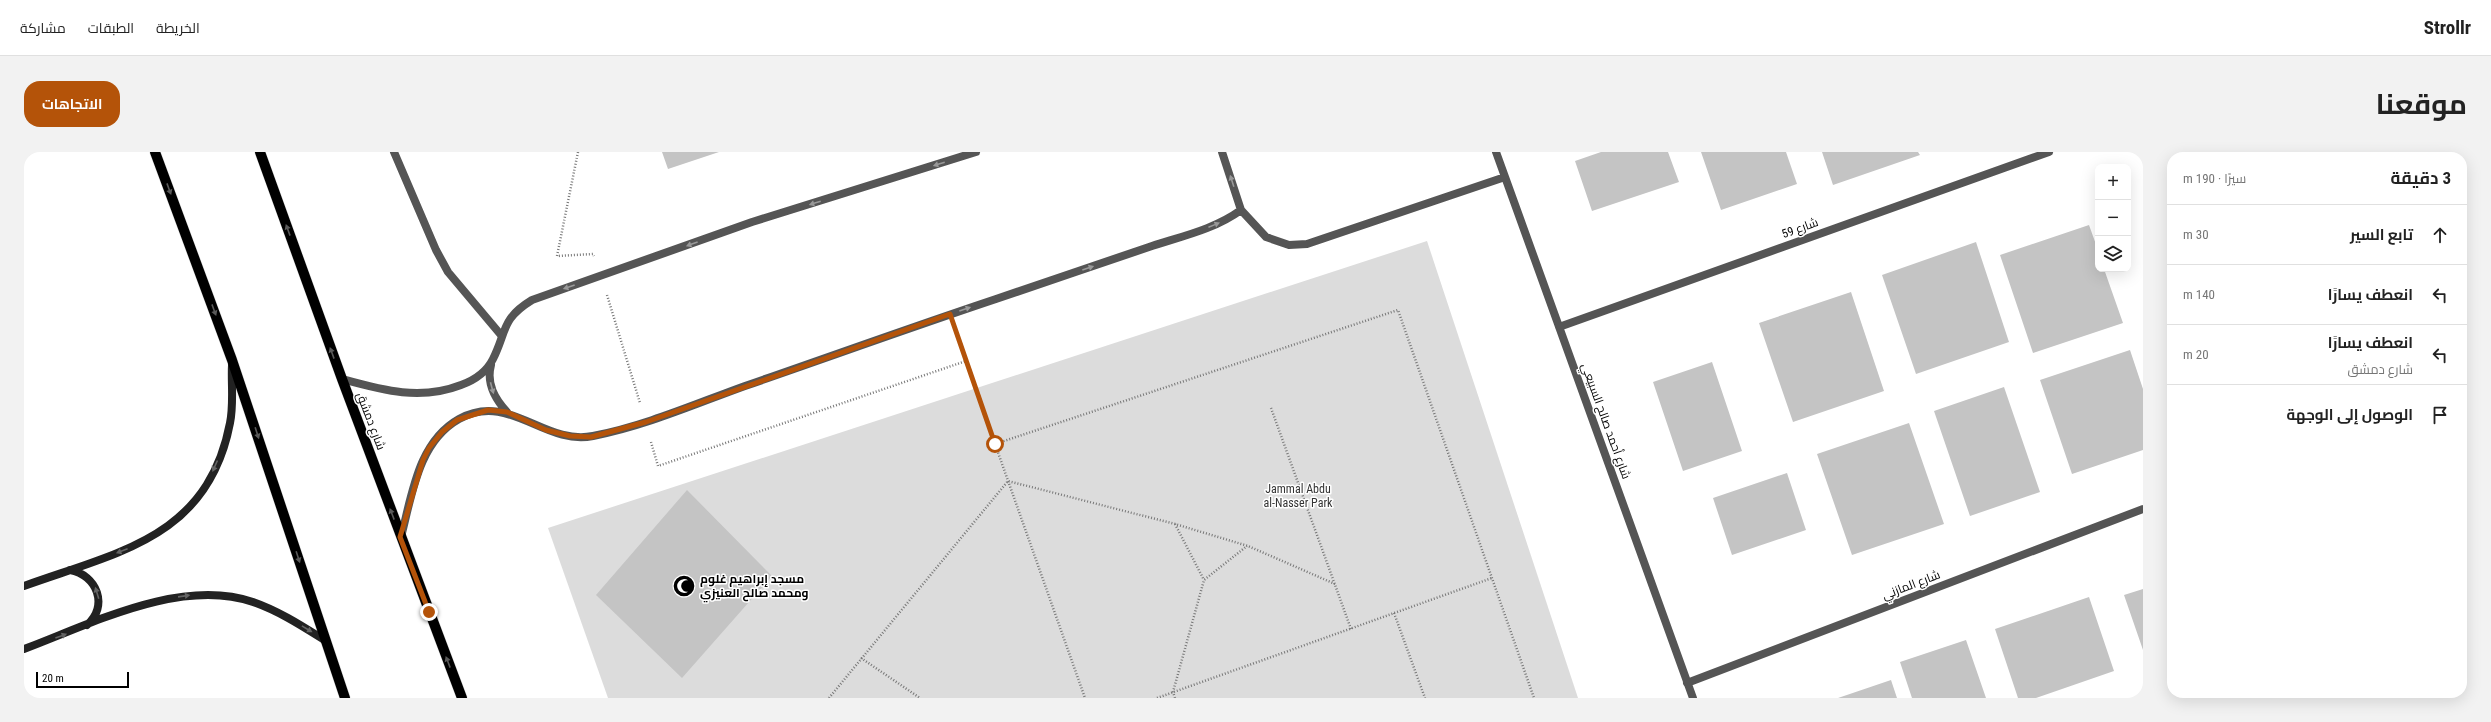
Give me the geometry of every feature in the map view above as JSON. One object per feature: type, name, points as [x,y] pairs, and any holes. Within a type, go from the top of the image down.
[{"type":"main road","points":[[155,152],[232,360],[345,698]]},
{"type":"main road","name":"شارع دمشق","points":[[260,152],[400,537],[462,698]]},
{"type":"street","points":[[394,152],[436,250],[448,272],[501,335]]},
{"type":"street","points":[[507,412],[492,392],[490,369],[501,335],[508,320],[518,309],[532,300],[601,277],[752,222],[976,152]]},
{"type":"street","points":[[1222,152],[1241,210],[1266,237],[1289,245],[1308,244],[1505,177]]},
{"type":"street","name":"شارع أحمد صالح السبيعي","points":[[1496,152],[1693,698]]},
{"type":"street","name":"شارع 59","points":[[1559,327],[2049,152]]},
{"type":"street","points":[[400,537],[423,460],[429,448],[442,432],[457,420],[469,414],[488,410],[507,412],[546,430],[570,436],[591,437],[646,422],[950,314],[1212,226],[1229,219],[1241,210]]},
{"type":"street","points":[[342,379],[388,392],[411,394],[445,392],[469,382],[485,372],[493,358]]},
{"type":"street","points":[[24,586],[146,541],[180,517],[197,498],[210,479],[222,453],[230,422],[232,360]]},
{"type":"street","name":"شارع المازني","points":[[1687,683],[2143,509]]},
{"type":"street","points":[[68,570],[86,576],[97,591],[99,601],[97,611],[92,620],[85,627]]},
{"type":"street","points":[[24,649],[166,599],[191,595],[220,596],[252,602],[282,614],[326,641]]},
{"type":"path","points":[[578,152],[558,256],[593,254],[646,422],[658,466],[966,360]]},
{"type":"path","points":[[995,444],[1398,310],[1534,698]]},
{"type":"path","points":[[950,314],[1085,698]]},
{"type":"path","points":[[1271,408],[1351,629]]},
{"type":"path","points":[[1008,481],[1176,524],[1248,546],[1335,584]]},
{"type":"path","points":[[829,698],[1008,481]]},
{"type":"path","points":[[1176,524],[1204,580]]},
{"type":"path","points":[[1175,698],[1173,692],[1204,580],[1248,546]]},
{"type":"path","points":[[1158,698],[1492,578]]},
{"type":"path","points":[[1394,613],[1425,698]]},
{"type":"path","points":[[861,658],[920,698]]},
{"type":"green space","name":"Jammal Abdu al-Nasser Park","points":[[1427,241],[1578,698],[608,698],[548,528]]},
{"type":"building","points":[[662,152],[719,152],[668,169]]},
{"type":"building","points":[[1601,152],[1668,152],[1679,182],[1592,211],[1575,161]]},
{"type":"building","points":[[1701,152],[1786,152],[1797,184],[1721,210]]},
{"type":"building","points":[[1822,152],[1918,152],[1920,155],[1833,185]]},
{"type":"building","points":[[2089,225],[2095,242],[2095,272],[2105,272],[2123,323],[2033,353],[2000,255]]},
{"type":"building","points":[[1976,242],[2009,342],[1916,374],[1882,275]]},
{"type":"building","points":[[1851,292],[1884,391],[1793,422],[1759,323]]},
{"type":"building","points":[[2130,350],[2143,389],[2143,450],[2072,474],[2040,380]]},
{"type":"building","points":[[1712,362],[1742,451],[1683,471],[1653,382]]},
{"type":"building","points":[[2004,387],[2040,492],[1970,516],[1934,411]]},
{"type":"building","points":[[1909,423],[1944,524],[1852,555],[1817,454]]},
{"type":"building","points":[[1787,473],[1806,530],[1732,555],[1713,498]]},
{"type":"building","name":"مسجد إبراهيم غلوم ومحمد صالح العنيزي","points":[[687,490],[772,576],[682,678],[596,595]]},
{"type":"building","points":[[2143,589],[2143,650],[2124,595]]},
{"type":"building","points":[[2089,597],[2114,671],[2036,698],[2018,698],[1995,629]]},
{"type":"building","points":[[1966,640],[1986,698],[1912,698],[1900,662]]},
{"type":"building","points":[[1891,680],[1897,698],[1838,698]]},
{"type":"place","name":"مسجد إبراهيم غلوم ومحمد صالح العنيزي","points":[[684,586]]},
{"type":"route","points":[[429,612],[400,537],[416,479],[429,448],[442,432],[457,420],[469,414],[488,410],[507,412],[546,430],[570,436],[591,437],[646,422],[950,314],[995,444]]}]
